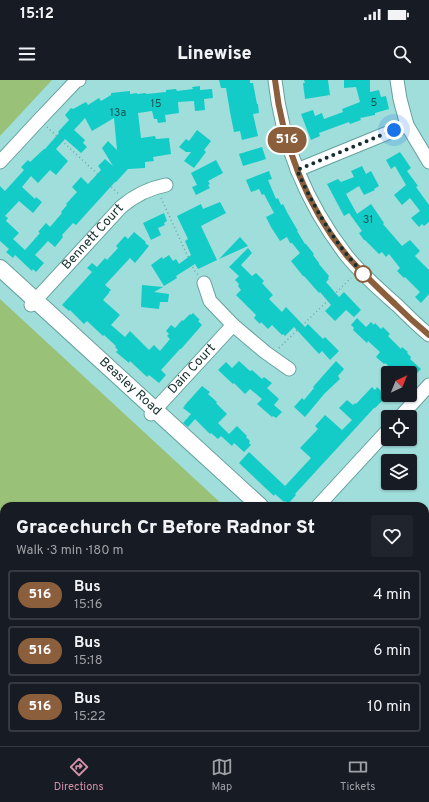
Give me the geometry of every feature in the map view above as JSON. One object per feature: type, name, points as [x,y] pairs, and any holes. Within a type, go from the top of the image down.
[{"type":"main road","name":"Beasley Road","points":[[0,268],[33,303]]},
{"type":"main road","name":"Beasley Road","points":[[0,276],[33,303],[153,412],[255,502]]},
{"type":"main road","name":"Beasley Road","points":[[153,412],[247,502]]},
{"type":"street","points":[[0,162],[77,80]]},
{"type":"street","points":[[275,80],[288,144],[297,170],[322,219],[347,256],[373,284],[429,335]]},
{"type":"street","points":[[397,80],[407,125],[429,162]]},
{"type":"street","points":[[297,170],[407,125]]},
{"type":"street","name":"Bennett Court","points":[[33,303],[127,202],[137,196],[163,186]]},
{"type":"street","points":[[204,283],[210,301],[233,325],[273,358],[289,369]]},
{"type":"street","name":"Dain Court","points":[[153,412],[233,325]]},
{"type":"street","points":[[406,410],[429,385]]},
{"type":"street","points":[[322,502],[381,438]]},
{"type":"path","points":[[39,120],[127,202]]},
{"type":"path","points":[[163,186],[162,200],[194,270],[204,283]]},
{"type":"path","points":[[273,358],[277,350],[360,270]]},
{"type":"green space","points":[[0,80],[52,80],[0,136]]},
{"type":"green space","points":[[0,299],[220,502],[0,502]]},
{"type":"building","points":[[219,80],[250,80],[250,83],[253,83],[259,113],[253,114],[258,136],[242,140],[240,131],[234,132],[226,88],[221,88]]},
{"type":"building","points":[[304,80],[328,80],[330,95],[305,99]]},
{"type":"building","points":[[344,80],[370,80],[370,92],[379,90],[381,97],[386,96],[389,109],[375,113],[375,115],[360,118],[361,120],[350,124],[349,122],[319,133],[320,136],[311,140],[301,114],[313,110],[315,116],[322,113],[324,119],[343,112],[342,109],[360,102],[356,87],[344,88]]},
{"type":"building","points":[[200,86],[200,90],[212,89],[213,98],[204,99],[205,110],[195,111],[194,101],[178,102],[179,113],[165,115],[166,122],[158,123],[157,119],[154,119],[152,111],[138,113],[141,138],[155,136],[156,139],[169,138],[171,154],[153,157],[154,161],[145,162],[145,168],[128,169],[76,225],[73,223],[62,235],[63,237],[55,247],[48,241],[35,255],[44,263],[36,272],[33,269],[32,271],[15,255],[13,258],[6,252],[9,249],[0,241],[0,186],[5,191],[24,170],[21,167],[28,160],[30,162],[45,149],[69,120],[65,115],[71,108],[73,109],[86,102],[88,105],[99,98],[101,101],[111,95],[111,93],[130,91],[130,94],[146,94],[166,92],[166,90],[176,89],[177,91],[193,89],[192,87]],"holes":[[[85,118],[92,131],[114,118],[117,150],[108,141],[102,148],[113,166],[105,159],[98,166],[101,170],[88,184],[81,177],[72,187],[77,192],[66,204],[67,205],[61,212],[62,213],[50,227],[46,223],[38,232],[40,233],[25,250],[13,239],[19,233],[6,221],[8,218],[5,216],[19,201],[33,213],[42,202],[36,197],[35,199],[22,187],[31,176],[38,183],[50,170],[56,175],[68,161],[56,149],[65,139],[81,153],[87,147],[83,143],[85,140],[74,130]]]},
{"type":"building","points":[[197,130],[211,141],[204,150],[206,152],[194,168],[184,161],[191,152],[186,152],[179,147],[186,139],[189,141]]},
{"type":"building","points":[[262,147],[266,159],[243,166],[239,154]]},
{"type":"building","points":[[400,152],[411,168],[407,171],[429,205],[429,222],[424,226],[422,224],[419,227],[411,218],[420,211],[410,198],[402,205],[394,195],[406,185],[395,166],[391,169],[386,160]]},
{"type":"building","points":[[216,160],[223,173],[208,181],[210,188],[196,195],[192,187],[197,185],[191,173]]},
{"type":"building","points":[[362,166],[366,174],[371,171],[379,186],[374,189],[375,190],[364,195],[359,186],[346,194],[357,214],[371,204],[384,223],[383,224],[402,246],[410,240],[420,251],[415,256],[429,270],[429,294],[421,303],[415,297],[420,292],[397,271],[400,268],[389,254],[386,257],[382,252],[379,254],[364,240],[359,233],[362,231],[349,213],[344,216],[327,184],[338,179],[341,182],[354,177],[351,171]]},
{"type":"building","points":[[269,171],[272,179],[268,180],[276,199],[278,198],[281,205],[283,204],[305,244],[329,276],[329,279],[326,282],[339,297],[344,292],[361,310],[354,317],[346,310],[335,321],[325,311],[331,305],[303,276],[291,261],[300,253],[292,243],[290,243],[287,237],[280,241],[271,227],[266,217],[274,213],[264,194],[262,195],[259,189],[251,192],[246,180]]},
{"type":"building","points":[[220,202],[226,213],[201,226],[217,260],[198,269],[195,264],[176,276],[177,278],[164,286],[151,265],[162,257],[163,259],[169,255],[173,261],[176,259],[179,264],[191,255],[185,241],[188,239],[177,216],[201,204],[203,209]]},
{"type":"building","points":[[164,213],[167,221],[164,223],[165,225],[158,228],[161,235],[151,240],[143,223]]},
{"type":"building","points":[[134,232],[149,246],[135,263],[130,258],[105,285],[111,290],[103,300],[120,315],[111,325],[125,337],[130,331],[149,350],[154,345],[160,351],[170,339],[167,336],[169,334],[166,331],[171,325],[175,328],[182,320],[183,321],[193,313],[200,320],[198,321],[202,325],[161,370],[166,375],[159,383],[149,375],[147,377],[130,361],[129,363],[116,352],[118,350],[115,347],[116,346],[104,335],[103,336],[87,321],[84,324],[70,310],[69,311],[62,305],[92,272],[87,268],[92,263],[97,267],[105,258],[107,260],[118,248],[116,246],[125,236],[128,239]]},
{"type":"building","points":[[240,237],[248,246],[219,259]]},
{"type":"building","points":[[248,248],[252,253],[241,265],[252,276],[256,273],[264,281],[262,283],[273,295],[269,299],[282,312],[286,307],[305,327],[308,324],[323,339],[325,337],[339,351],[330,360],[322,351],[319,354],[294,327],[285,336],[272,325],[268,329],[261,322],[260,324],[254,318],[256,315],[236,295],[241,290],[238,286],[239,284],[235,280],[239,276],[229,267]]},
{"type":"building","points":[[142,285],[163,287],[154,292],[169,294],[168,302],[160,302],[159,309],[141,307]]},
{"type":"building","points":[[357,318],[366,327],[371,322],[374,325],[375,323],[381,329],[383,327],[390,334],[388,336],[401,349],[402,347],[408,352],[407,353],[411,357],[410,359],[421,369],[417,373],[417,366],[388,366],[385,363],[384,364],[376,357],[380,352],[368,341],[367,343],[353,330],[354,328],[351,325]]},
{"type":"building","points":[[239,361],[262,379],[264,377],[272,383],[267,388],[279,399],[274,405],[282,412],[276,418],[273,416],[272,417],[257,404],[262,399],[250,389],[245,394],[218,370],[226,362],[232,368]]},
{"type":"building","points":[[336,361],[344,369],[338,376],[340,379],[325,393],[305,417],[294,407],[302,398],[304,400],[314,388],[313,387]]},
{"type":"building","points":[[202,386],[210,392],[208,394],[227,414],[218,423],[229,434],[237,426],[247,436],[246,437],[250,441],[249,443],[251,445],[244,452],[234,443],[232,446],[221,436],[218,439],[211,433],[210,434],[195,419],[188,427],[183,423],[191,414],[183,408],[184,406]]},
{"type":"building","points":[[372,387],[375,390],[377,387],[381,391],[381,402],[295,494],[296,495],[290,502],[284,502],[275,494],[274,496],[239,463],[249,452],[285,486],[311,458],[300,448],[318,429],[315,426],[325,415],[342,430],[352,420],[339,408],[347,400],[353,405],[355,403],[356,404]]},
{"type":"bus line","name":"516","points":[[275,80],[279,106],[288,144],[297,170],[322,219],[347,256],[373,284],[429,335]]},
{"type":"route","points":[[363,274],[367,277],[347,256],[334,238],[309,196],[297,170],[394,130]]}]
